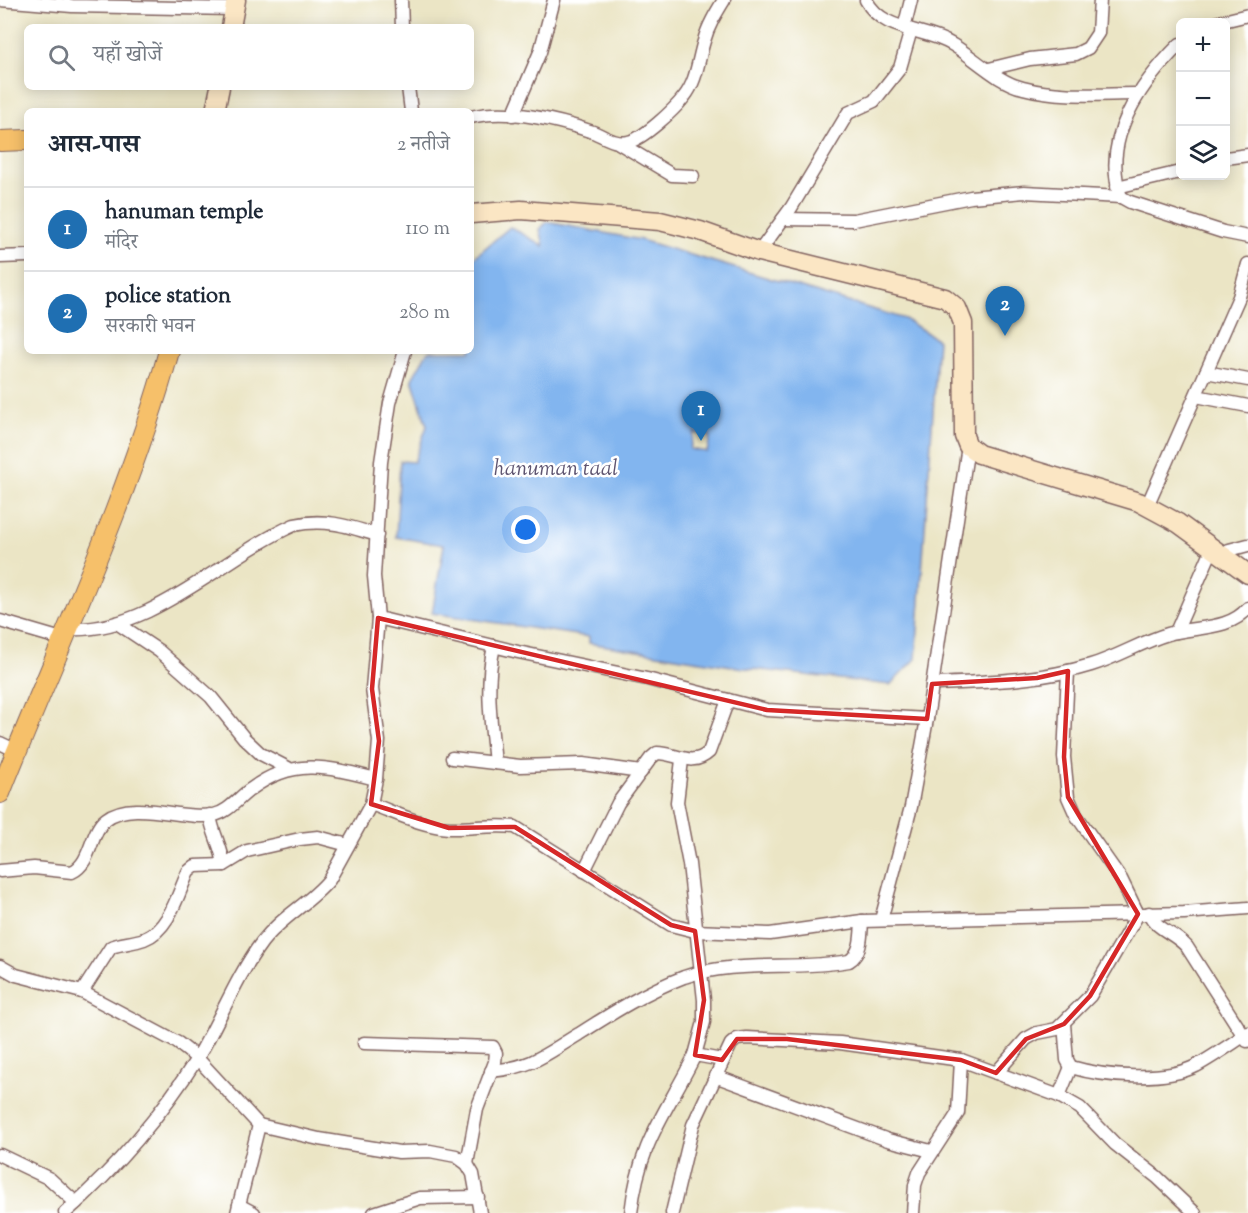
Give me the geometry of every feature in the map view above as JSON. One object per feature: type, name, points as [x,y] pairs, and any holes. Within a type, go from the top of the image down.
[{"type":"main road","points":[[0,141],[24,140]]},
{"type":"main road","points":[[0,793],[8,747],[67,634],[156,400],[169,354]]},
{"type":"street","points":[[0,0],[72,6],[234,12]]},
{"type":"street","points":[[401,0],[402,24]]},
{"type":"street","points":[[513,115],[540,52],[554,0]]},
{"type":"street","points":[[619,143],[637,138],[684,97],[692,85],[710,24],[724,0]]},
{"type":"street","points":[[866,0],[873,12],[886,22],[950,43],[1005,81],[1021,88],[1061,96],[1137,94]]},
{"type":"street","points":[[759,252],[783,219],[848,113],[874,101],[900,68],[911,0]]},
{"type":"street","points":[[989,69],[1030,59],[1058,58],[1088,48],[1098,33],[1100,0]]},
{"type":"street","points":[[1230,19],[1248,15]]},
{"type":"street","points":[[1119,192],[1116,168],[1120,138],[1128,110],[1158,66],[1176,49]]},
{"type":"street","points":[[216,108],[219,90]]},
{"type":"street","points":[[408,90],[411,108]]},
{"type":"street","points":[[474,117],[513,115],[568,126],[619,143],[672,175],[693,176]]},
{"type":"street","points":[[1230,157],[1248,155]]},
{"type":"street","points":[[783,219],[854,220],[971,197],[1024,192],[1119,192],[1176,173]]},
{"type":"street","points":[[1119,192],[1223,232],[1248,237]]},
{"type":"street","points":[[474,214],[521,210],[660,221],[700,231],[759,252],[928,292],[945,298],[957,308],[963,323],[964,436],[968,446],[933,684],[911,807],[881,920]]},
{"type":"street","points":[[0,257],[24,256]]},
{"type":"street","points":[[1147,506],[1239,297],[1248,264]]},
{"type":"street","points":[[65,1213],[155,1118],[197,1058],[261,944],[288,914],[320,891],[371,804],[376,779],[379,741],[372,689],[378,618],[374,576],[381,462],[390,403],[404,354]]},
{"type":"street","points":[[1206,372],[1248,380]]},
{"type":"street","points":[[1196,396],[1248,406]]},
{"type":"street","points":[[968,446],[980,454],[1147,506],[1178,523],[1248,574]]},
{"type":"street","points":[[0,621],[67,634],[95,630],[160,604],[294,525],[313,521],[342,524],[377,535]]},
{"type":"street","points":[[1215,550],[1248,545]]},
{"type":"street","points":[[1176,632],[1215,550]]},
{"type":"street","points":[[933,684],[1036,678],[1068,671],[1120,655],[1156,638],[1228,623],[1241,616],[1248,608]]},
{"type":"street","points":[[378,618],[647,679],[767,710],[927,719]]},
{"type":"street","points":[[117,623],[159,651],[211,697],[261,754],[288,768],[324,769],[376,779]]},
{"type":"street","points":[[494,646],[488,680],[488,695],[495,763]]},
{"type":"street","points":[[1064,1024],[1067,1060],[1071,1066],[1114,1075],[1165,1075],[1194,1066],[1247,1037],[1187,947],[1177,935],[1157,926],[1144,914],[1076,815],[1068,797],[1064,757],[1068,671]]},
{"type":"street","points":[[584,871],[618,803],[657,753],[682,760],[696,760],[709,752],[728,700]]},
{"type":"street","points":[[453,758],[520,766],[583,764],[641,772]]},
{"type":"street","points":[[631,1213],[635,1180],[644,1149],[696,1055],[704,1022],[702,973],[695,931],[689,864],[677,802],[682,760]]},
{"type":"street","points":[[0,871],[34,868],[77,870],[101,825],[115,814],[142,810],[210,815],[226,810],[250,789],[288,768]]},
{"type":"street","points":[[371,804],[411,819],[449,828],[490,824],[515,827],[671,925],[695,931],[770,934],[862,921],[1144,914],[1248,908]]},
{"type":"street","points":[[210,815],[211,827],[223,851],[224,865]]},
{"type":"street","points":[[82,992],[111,947],[154,935],[162,926],[188,872],[195,866],[224,865],[247,852],[300,839],[318,837],[348,845]]},
{"type":"street","points":[[996,1073],[1026,1039],[1037,1033],[1057,1029],[1064,1024],[1090,996],[1144,914]]},
{"type":"street","points":[[491,1071],[526,1066],[542,1059],[578,1034],[653,992],[702,973],[849,961],[855,957],[859,948],[862,921]]},
{"type":"street","points":[[0,966],[16,975],[82,992],[178,1043],[197,1058],[259,1125],[319,1139],[399,1152],[430,1151],[456,1156],[467,1164],[473,1174],[480,1213]]},
{"type":"street","points":[[672,1213],[693,1125],[731,1044],[737,1039],[747,1038],[840,1043],[961,1060],[1059,1095],[1080,1108],[1115,1144],[1157,1177],[1195,1213]]},
{"type":"street","points":[[364,1043],[494,1047],[496,1053],[477,1109],[467,1164]]},
{"type":"street","points":[[696,1055],[722,1060]]},
{"type":"street","points":[[913,1213],[915,1185],[931,1151],[958,1113],[961,1060]]},
{"type":"street","points":[[1059,1095],[1071,1066]]},
{"type":"street","points":[[715,1076],[888,1140],[931,1151]]},
{"type":"street","points":[[254,1213],[238,1209],[259,1125]]},
{"type":"street","points":[[0,1155],[50,1179],[76,1203]]},
{"type":"street","points":[[374,1213],[420,1198],[478,1197]]},
{"type":"highlighted area","points":[[378,618],[767,710],[927,719],[932,684],[1037,678],[1068,671],[1064,757],[1068,797],[1138,914],[1090,996],[1064,1024],[1026,1039],[996,1073],[961,1060],[787,1039],[737,1039],[722,1060],[695,1055],[704,1000],[695,931],[671,925],[515,827],[449,828],[371,804],[379,741],[372,689]]},
{"type":"water","name":"hanuman taal","points":[[547,222],[641,240],[905,319],[938,340],[916,659],[890,685],[744,668],[589,643],[589,637],[432,613],[444,545],[396,537],[400,461],[414,462],[427,426],[412,379],[426,354],[474,354],[474,257],[510,227],[544,246],[540,229]],"holes":[[[694,433],[710,436],[707,452],[690,449]]]},
{"type":"place","name":"police station","points":[[1005,336]]},
{"type":"place","name":"hanuman temple","points":[[701,441]]}]
